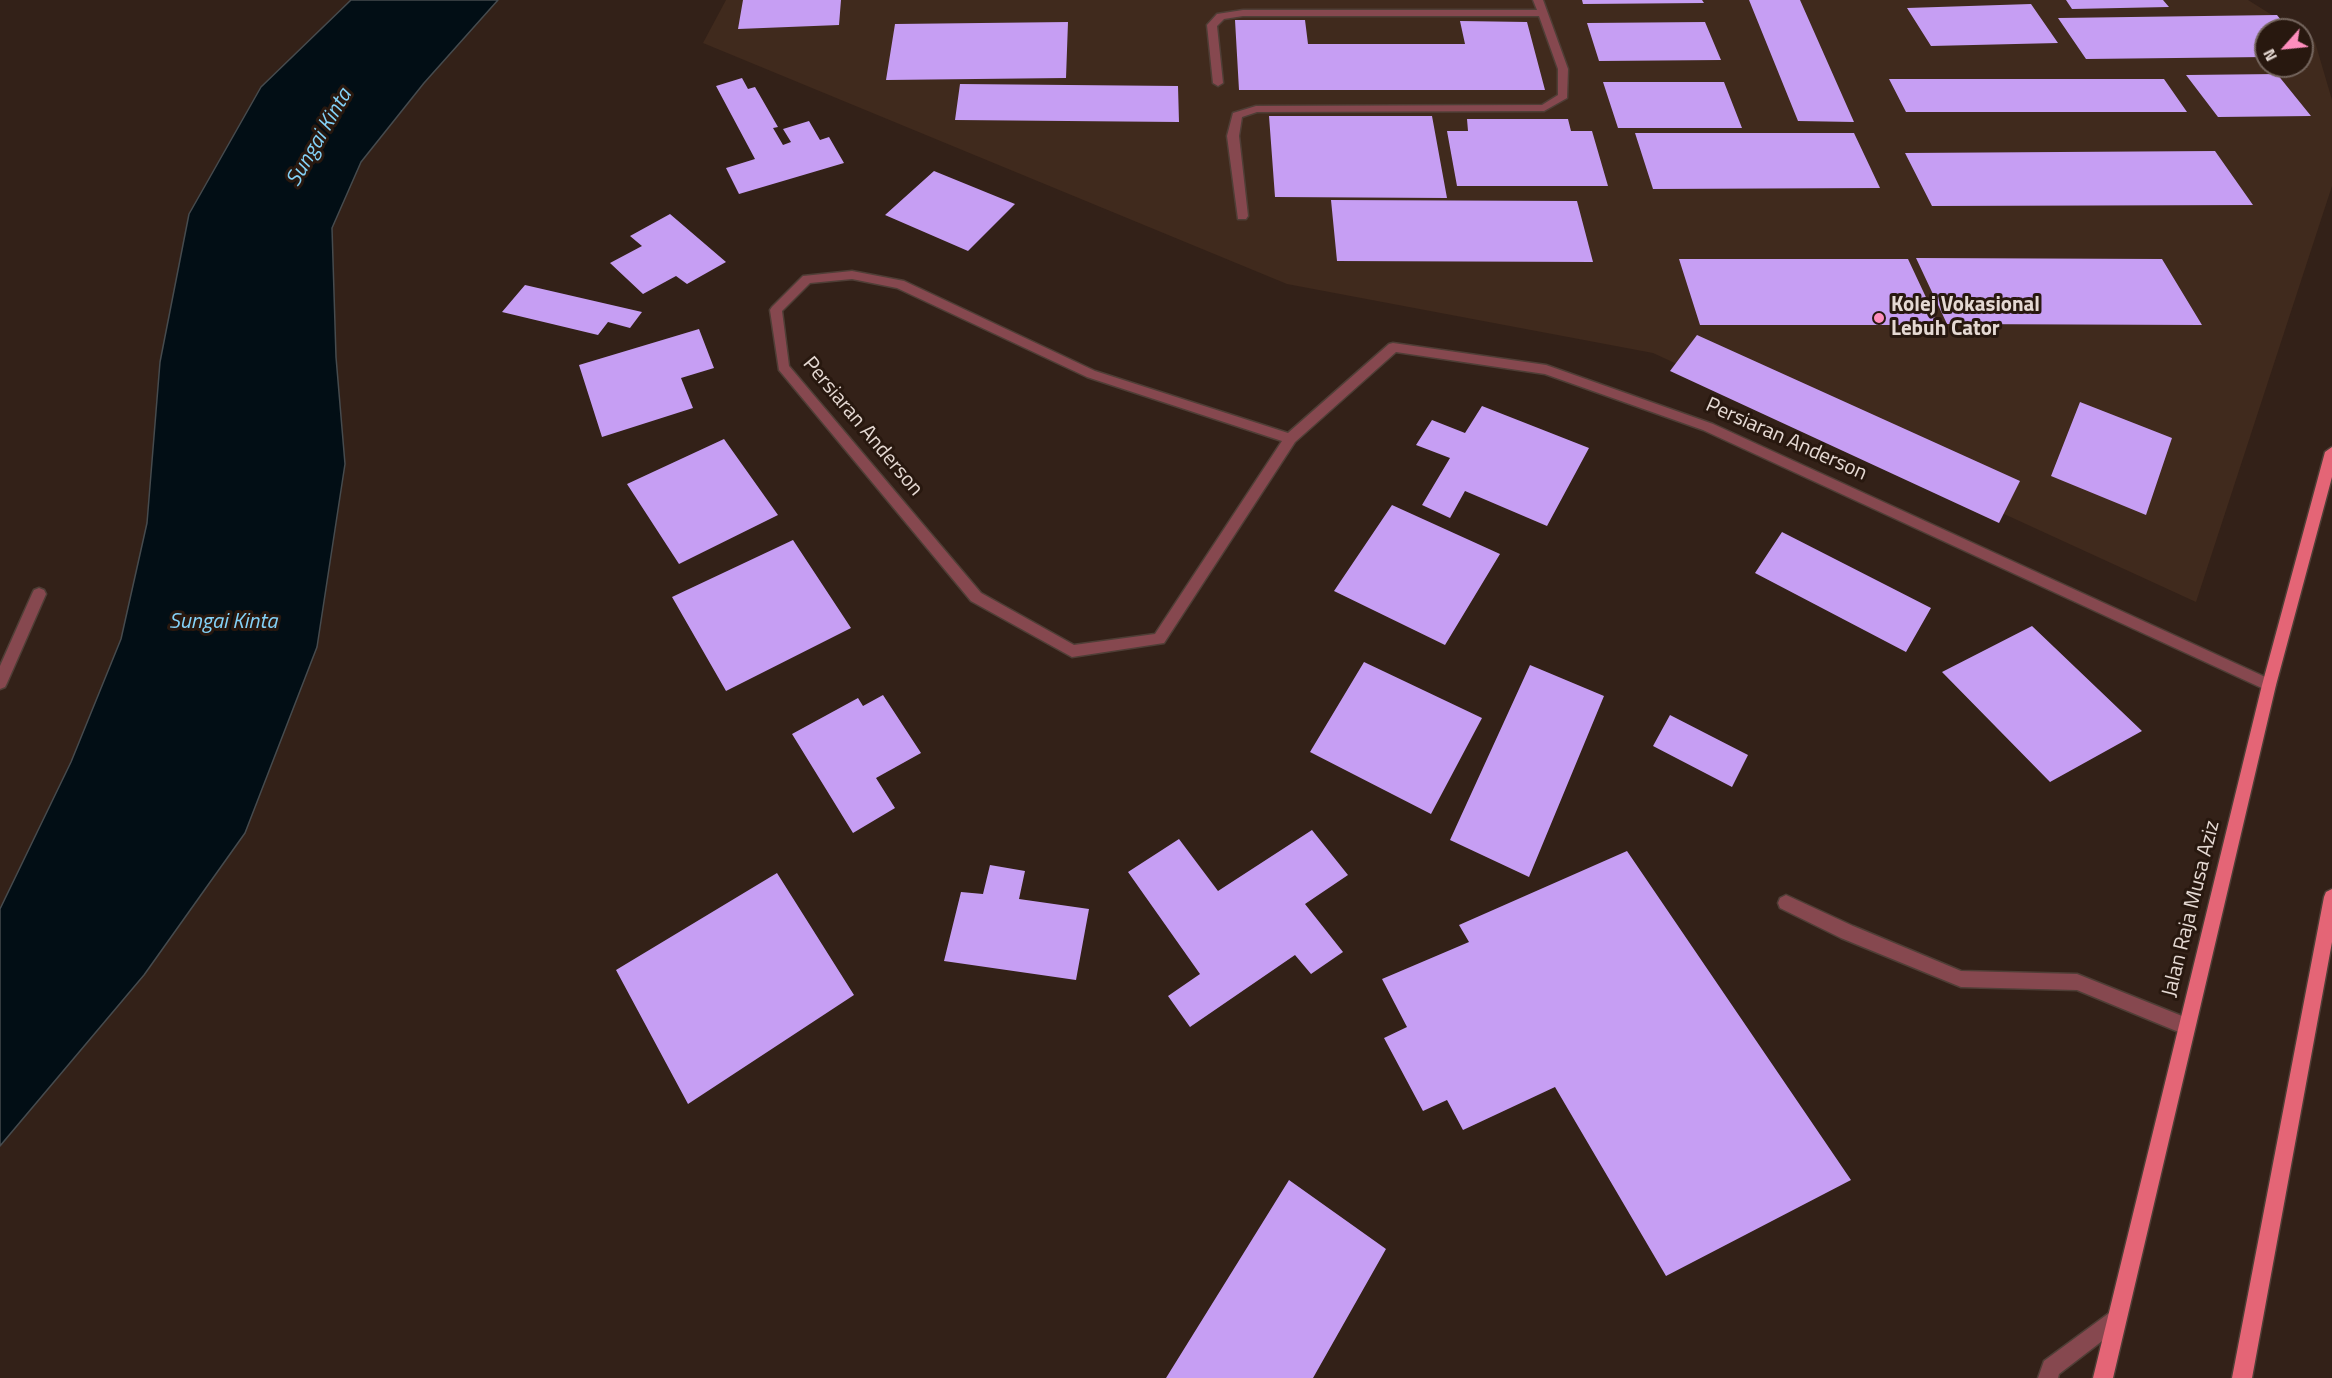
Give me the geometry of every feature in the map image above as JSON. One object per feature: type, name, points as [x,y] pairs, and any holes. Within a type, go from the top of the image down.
[{"type":"main road","name":"Jalan Raja Musa Aziz","points":[[2103,1378],[2270,684],[2332,452]]},
{"type":"main road","points":[[2242,1378],[2332,897]]},
{"type":"street","points":[[1242,216],[1233,136],[1237,115],[1256,109],[1544,108],[1563,96],[1563,69],[1538,0]]},
{"type":"street","points":[[1218,83],[1212,25],[1221,16],[1243,13],[1543,13]]},
{"type":"street","name":"Persiaran Anderson","points":[[1290,440],[1091,374],[900,284],[852,275],[807,279],[776,310],[783,368],[976,597],[1072,651],[1159,639],[1290,440],[1393,347],[1546,369],[1708,427],[2270,684]]},
{"type":"street","points":[[0,683],[39,594]]},
{"type":"street","points":[[1786,903],[1847,932],[1961,979],[2077,982],[2186,1026]]},
{"type":"street","points":[[2048,1378],[2051,1368],[2116,1318]]},
{"type":"shaded area","name":"Kolej Vokasional Lebuh Cator","points":[[726,0],[2248,0],[2277,18],[2254,18],[2254,78],[2314,78],[2315,42],[2332,100],[2332,186],[2196,602],[1653,353],[1287,284],[703,43]]},
{"type":"water","name":"Sungai Kinta","points":[[351,0],[498,0],[424,83],[361,162],[332,228],[336,357],[345,464],[317,647],[245,833],[144,975],[0,1146],[0,909],[71,762],[121,639],[147,523],[160,362],[189,214],[261,87]]},
{"type":"building","points":[[743,0],[841,0],[839,25],[738,29]]},
{"type":"building","points":[[1582,0],[1702,0],[1704,3],[1583,4]]},
{"type":"building","points":[[1749,0],[1800,0],[1854,122],[1798,121]]},
{"type":"building","points":[[2066,0],[2163,0],[2169,7],[2072,9]]},
{"type":"building","points":[[2031,4],[2058,43],[1931,46],[1907,8]]},
{"type":"building","points":[[2277,15],[2279,18],[2254,18],[2254,57],[2086,59],[2058,18]]},
{"type":"building","points":[[1235,20],[1305,20],[1308,44],[1465,44],[1460,21],[1527,22],[1545,90],[1239,90]]},
{"type":"building","points":[[1068,22],[1066,78],[886,80],[895,24]]},
{"type":"building","points":[[1705,22],[1721,60],[1599,61],[1587,23]]},
{"type":"building","points":[[2254,74],[2254,78],[2280,78],[2311,116],[2218,117],[2186,75]]},
{"type":"building","points":[[742,78],[748,89],[755,87],[778,127],[773,128],[783,145],[791,142],[783,129],[809,121],[820,140],[829,137],[844,163],[739,194],[726,168],[755,159],[716,86]]},
{"type":"building","points":[[1889,79],[2164,79],[2187,112],[1906,112]]},
{"type":"building","points":[[1603,82],[1724,82],[1742,128],[1618,128]]},
{"type":"building","points":[[960,84],[1178,86],[1179,122],[955,120]]},
{"type":"building","points":[[1269,116],[1432,116],[1447,198],[1275,197]]},
{"type":"building","points":[[1467,119],[1568,119],[1571,131],[1592,131],[1608,186],[1457,186],[1447,131],[1468,131]]},
{"type":"building","points":[[1635,133],[1854,133],[1880,188],[1653,189]]},
{"type":"building","points":[[2215,151],[2253,205],[1932,206],[1905,153]]},
{"type":"building","points":[[934,171],[1015,204],[968,251],[885,215]]},
{"type":"building","points":[[1331,200],[1577,201],[1593,262],[1337,261]]},
{"type":"building","points":[[670,214],[726,262],[687,284],[676,276],[643,294],[610,263],[642,246],[630,236]]},
{"type":"building","points":[[1916,258],[2162,259],[2202,325],[1947,324]]},
{"type":"building","points":[[1679,259],[1908,259],[1939,325],[1700,325]]},
{"type":"building","points":[[525,285],[642,312],[630,328],[608,322],[598,335],[502,312]]},
{"type":"building","points":[[699,329],[714,368],[681,378],[693,408],[602,437],[579,365]]},
{"type":"building","points":[[1697,335],[2020,481],[1999,523],[1670,371]]},
{"type":"building","points":[[2080,402],[2172,438],[2146,515],[2051,476]]},
{"type":"building","points":[[1482,406],[1589,448],[1547,526],[1465,491],[1450,518],[1422,505],[1450,458],[1416,445],[1432,420],[1465,433]]},
{"type":"building","points":[[724,439],[778,515],[679,564],[627,484]]},
{"type":"building","points":[[1392,505],[1500,554],[1445,645],[1334,591]]},
{"type":"building","points":[[1782,532],[1931,608],[1906,652],[1755,573]]},
{"type":"building","points":[[793,540],[851,628],[726,691],[672,597]]},
{"type":"building","points":[[2032,626],[2142,731],[2050,782],[1942,672]]},
{"type":"building","points":[[1364,662],[1482,718],[1431,814],[1310,752]]},
{"type":"building","points":[[1530,665],[1604,696],[1529,877],[1450,840]]},
{"type":"building","points":[[883,695],[921,753],[876,778],[895,808],[853,833],[792,734],[858,698],[863,706]]},
{"type":"building","points":[[1670,715],[1748,755],[1732,787],[1653,746]]},
{"type":"building","points":[[1312,830],[1348,875],[1305,904],[1343,952],[1311,974],[1295,955],[1190,1027],[1168,996],[1200,974],[1128,872],[1179,839],[1218,891]]},
{"type":"building","points":[[1627,851],[1851,1180],[1666,1276],[1555,1087],[1463,1130],[1447,1100],[1423,1111],[1384,1038],[1407,1027],[1382,979],[1469,942],[1459,925]]},
{"type":"building","points":[[990,865],[1025,871],[1019,899],[1089,909],[1076,980],[944,961],[961,892],[983,894]]},
{"type":"building","points":[[777,873],[854,995],[688,1104],[616,970]]},
{"type":"building","points":[[1289,1180],[1386,1249],[1313,1378],[1166,1378]]},
{"type":"place","name":"Kolej Vokasional Lebuh Cator","points":[[1879,318]]}]
